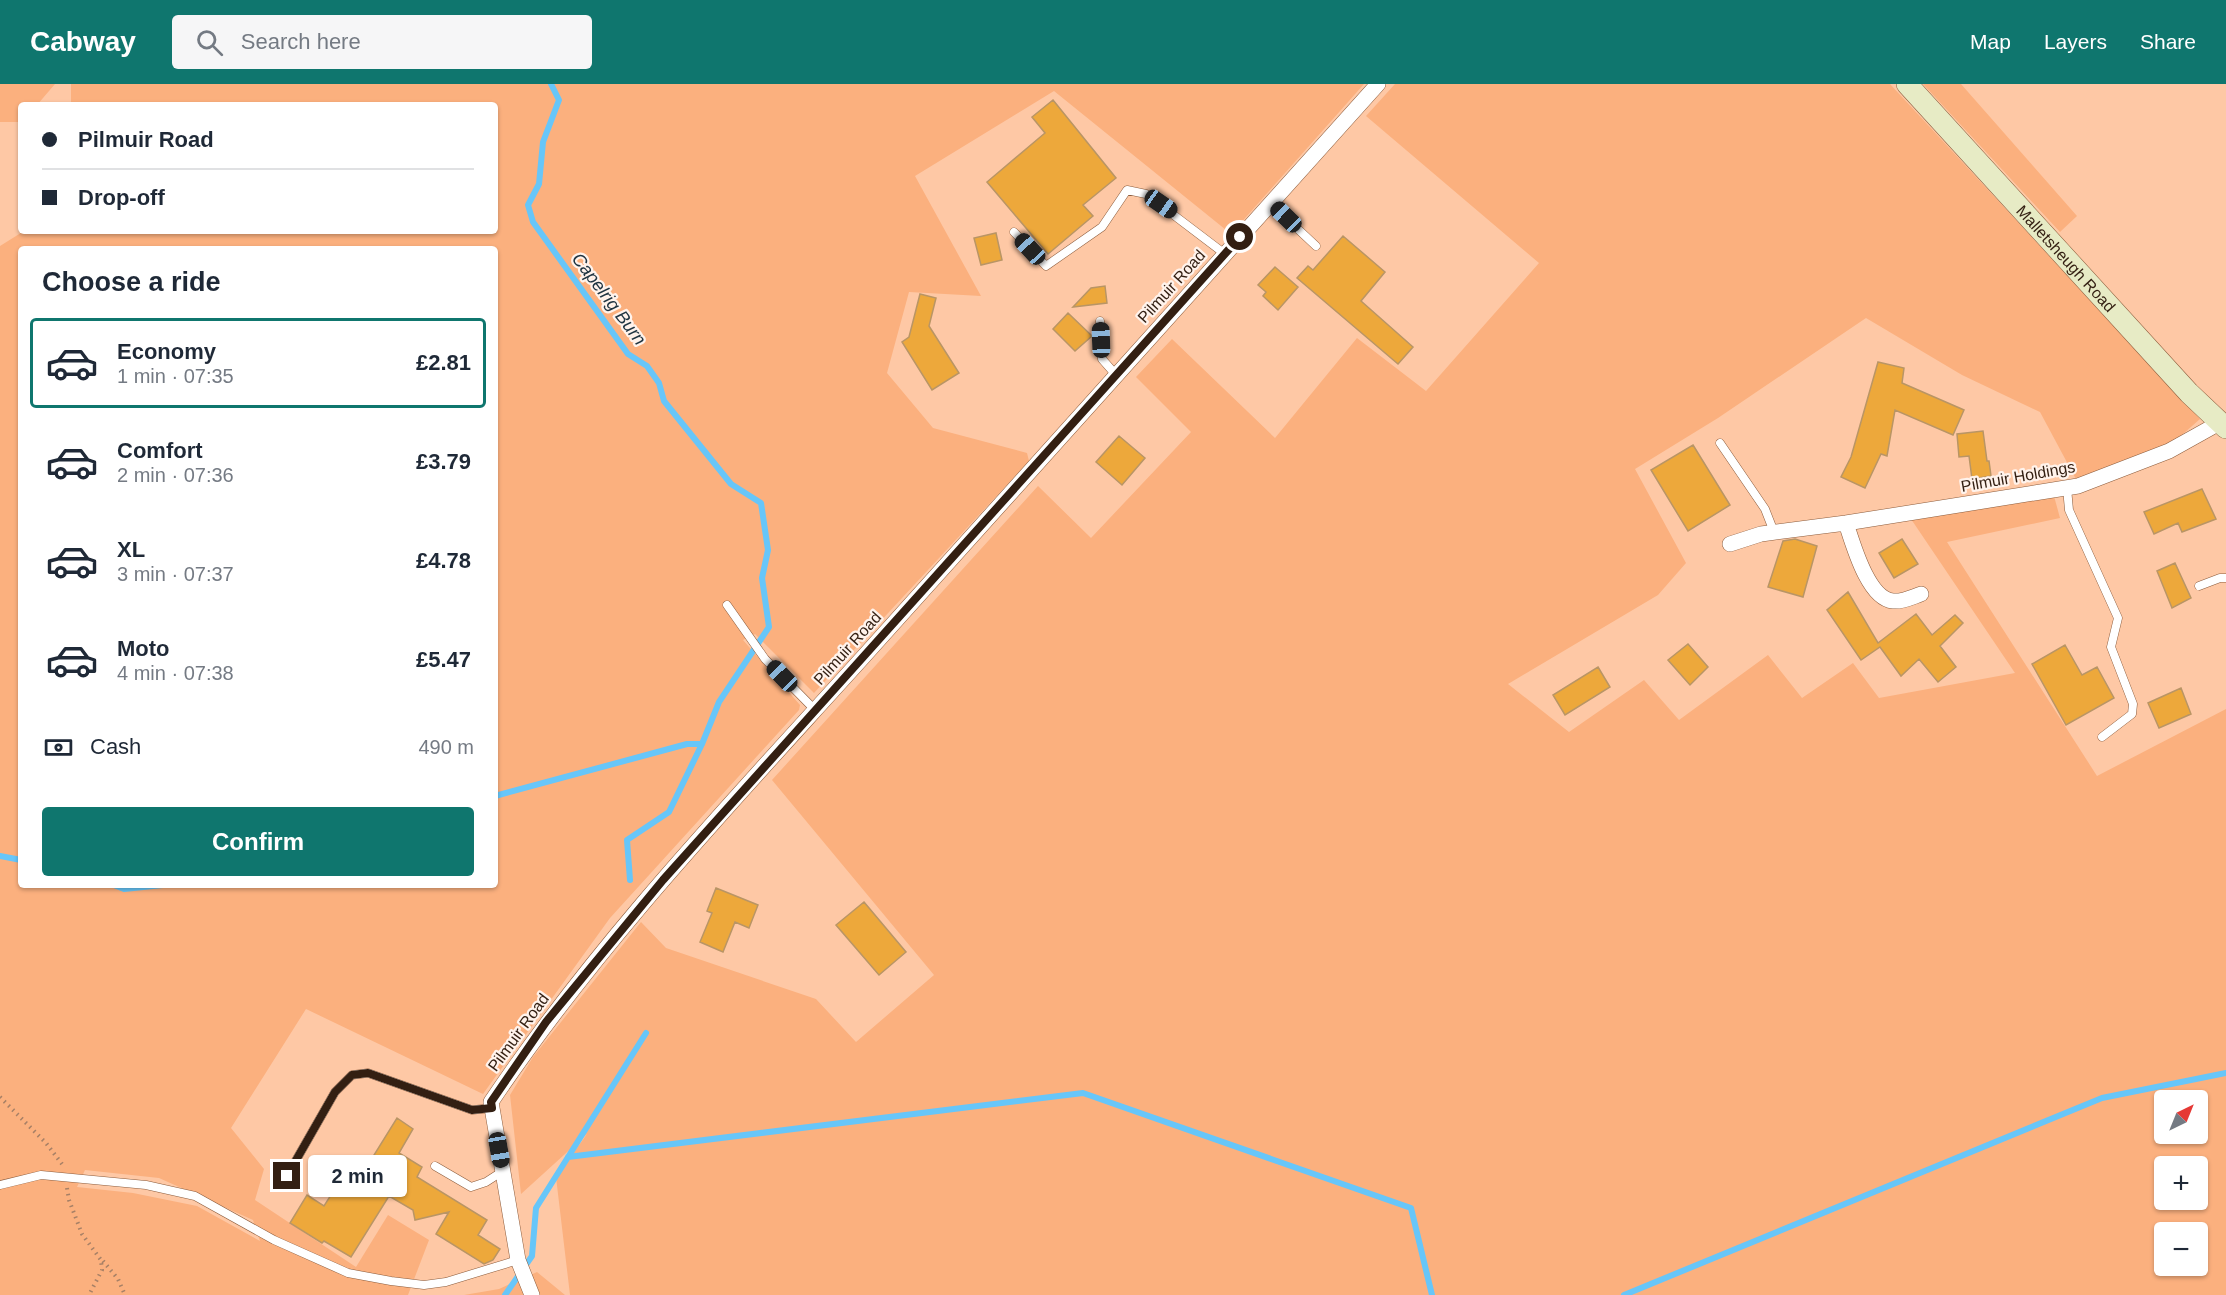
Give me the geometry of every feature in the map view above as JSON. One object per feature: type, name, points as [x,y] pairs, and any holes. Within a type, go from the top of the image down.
[{"type":"street","name":"Pilmuir Road","points":[[492,1108],[491,1102],[546,1022],[663,880],[1378,84]]},
{"type":"street","name":"Malletsheugh Road","points":[[1907,84],[2189,393],[2224,425]]},
{"type":"street","name":"Pilmuir Holdings","points":[[1730,544],[1761,534],[1846,523],[2078,486],[2169,451],[2224,425]]},
{"type":"street","points":[[1846,523],[1855,552],[1877,595],[1893,602],[1921,594]]},
{"type":"street","points":[[492,1108],[519,1260],[532,1295]]},
{"type":"lane","points":[[1014,232],[1046,266],[1102,227],[1127,190],[1146,194],[1225,254]]},
{"type":"lane","points":[[1270,203],[1316,246]]},
{"type":"lane","points":[[1100,321],[1102,359],[1116,375]]},
{"type":"lane","points":[[1720,443],[1764,509],[1774,532]]},
{"type":"lane","points":[[2067,488],[2069,510],[2118,618],[2111,647],[2133,704],[2132,714],[2102,737]]},
{"type":"lane","points":[[2199,586],[2226,578]]},
{"type":"lane","points":[[727,605],[765,659],[815,710]]},
{"type":"lane","points":[[287,1176],[335,1092],[352,1075],[368,1073],[472,1110],[492,1108]]},
{"type":"lane","points":[[435,1166],[471,1187],[486,1182],[503,1172]]},
{"type":"lane","points":[[0,1185],[41,1176],[147,1185],[195,1197],[274,1240],[348,1273],[391,1281],[424,1285],[446,1282],[519,1260]]},
{"type":"path","points":[[101,1260],[118,1279],[125,1295]]},
{"type":"shaded area","points":[[0,84],[55,84],[40,102],[18,102],[18,122],[0,122]]},
{"type":"shaded area","points":[[71,84],[1364,84],[1231,234],[1054,91],[915,176],[981,296],[909,292],[887,373],[933,428],[1027,453],[1029,461],[814,693],[755,634],[743,640],[800,705],[799,710],[610,918],[483,1094],[306,1009],[231,1128],[264,1169],[255,1200],[356,1267],[388,1215],[429,1240],[408,1295],[0,1295],[0,246],[19,234],[498,234],[498,102],[71,102]],"holes":[[[85,1170],[159,1178],[253,1220],[260,1241],[197,1206],[133,1193],[77,1187]]]},
{"type":"shaded area","points":[[1395,84],[1890,84],[2200,419],[2175,441],[2077,481],[2040,412],[1962,375],[1866,318],[1718,418],[1635,469],[1686,563],[1658,595],[1508,684],[1569,732],[1644,680],[1679,720],[1768,655],[1802,698],[1853,663],[1879,698],[2015,673],[1911,519],[2054,496],[2060,518],[1947,542],[2097,776],[2226,709],[2226,1295],[570,1295],[556,1177],[587,1134],[521,1194],[510,1095],[533,1057],[641,922],[666,948],[816,999],[856,1042],[934,975],[772,780],[1038,486],[1091,538],[1191,432],[1136,377],[1172,339],[1275,438],[1357,338],[1426,391],[1539,263],[1366,116]]},
{"type":"shaded area","points":[[1923,84],[1961,84],[2077,216],[2060,232]]},
{"type":"shaded area","points":[[537,1272],[565,1295],[464,1295],[499,1289]]},
{"type":"building","points":[[1053,100],[1116,178],[1083,205],[1093,216],[1048,254],[987,182],[1045,133],[1032,117]]},
{"type":"building","points":[[996,233],[1002,260],[981,265],[974,238]]},
{"type":"building","points":[[1343,236],[1385,272],[1361,301],[1413,347],[1398,364],[1297,278],[1308,266],[1313,270]]},
{"type":"building","points":[[1275,267],[1298,287],[1278,310],[1263,296],[1266,292],[1258,285]]},
{"type":"building","points":[[1105,286],[1107,303],[1073,307],[1091,288]]},
{"type":"building","points":[[920,294],[936,298],[929,326],[959,373],[932,390],[902,342],[909,337]]},
{"type":"building","points":[[1068,313],[1092,336],[1075,351],[1053,329]]},
{"type":"building","points":[[1878,362],[1904,368],[1902,383],[1964,410],[1953,435],[1895,410],[1887,456],[1881,454],[1865,488],[1841,477],[1851,457]]},
{"type":"building","points":[[1983,431],[1991,476],[1972,479],[1969,456],[1959,457],[1957,434]]},
{"type":"building","points":[[1119,436],[1145,458],[1122,485],[1096,462]]},
{"type":"building","points":[[1693,445],[1730,505],[1688,531],[1651,470]]},
{"type":"building","points":[[2202,489],[2216,519],[2182,532],[2178,523],[2154,534],[2144,512]]},
{"type":"building","points":[[1795,539],[1817,546],[1803,597],[1768,587],[1783,541]]},
{"type":"building","points":[[1902,539],[1918,564],[1894,578],[1879,553]]},
{"type":"building","points":[[2175,563],[2191,598],[2172,608],[2157,571]]},
{"type":"building","points":[[1848,592],[1878,643],[1916,614],[1932,635],[1955,615],[1963,623],[1940,646],[1956,667],[1938,682],[1919,659],[1901,676],[1880,647],[1861,660],[1827,610]]},
{"type":"building","points":[[1688,644],[1708,667],[1690,685],[1668,660]]},
{"type":"building","points":[[2065,645],[2082,675],[2097,667],[2114,698],[2066,725],[2032,664]]},
{"type":"building","points":[[1598,667],[1610,687],[1565,715],[1553,695]]},
{"type":"building","points":[[2181,688],[2191,714],[2159,728],[2148,703]]},
{"type":"building","points":[[716,888],[758,905],[749,928],[735,922],[723,952],[700,942],[712,913],[707,911]]},
{"type":"building","points":[[864,902],[906,952],[879,975],[836,925]]},
{"type":"building","points":[[397,1118],[413,1129],[399,1153],[422,1167],[417,1177],[487,1220],[478,1235],[500,1249],[493,1260],[484,1264],[436,1234],[449,1212],[415,1220],[413,1210],[389,1196],[351,1257],[324,1241],[322,1243],[290,1223],[307,1195],[324,1206],[345,1173],[352,1177],[365,1156],[371,1160]]},
{"type":"waterway","name":"Capelrig Burn","points":[[551,84],[559,100],[543,142],[539,184],[528,205],[533,222],[628,354],[647,366],[659,383],[664,401],[731,484],[761,503],[768,550],[762,578],[769,627],[719,702],[702,744],[669,812],[627,840],[630,880]]},
{"type":"waterway","points":[[498,795],[687,744],[702,744]]},
{"type":"waterway","points":[[0,856],[18,859]]},
{"type":"waterway","points":[[122,888],[134,888]]},
{"type":"waterway","points":[[505,1295],[532,1256],[536,1208],[646,1033]]},
{"type":"waterway","points":[[1624,1295],[2102,1098],[2226,1073]]},
{"type":"waterway","points":[[568,1157],[1083,1093],[1411,1208],[1432,1295]]},
{"type":"route","points":[[287,1176],[335,1092],[352,1075],[368,1073],[472,1110],[492,1108],[491,1102],[546,1022],[663,880],[1240,237]]}]
